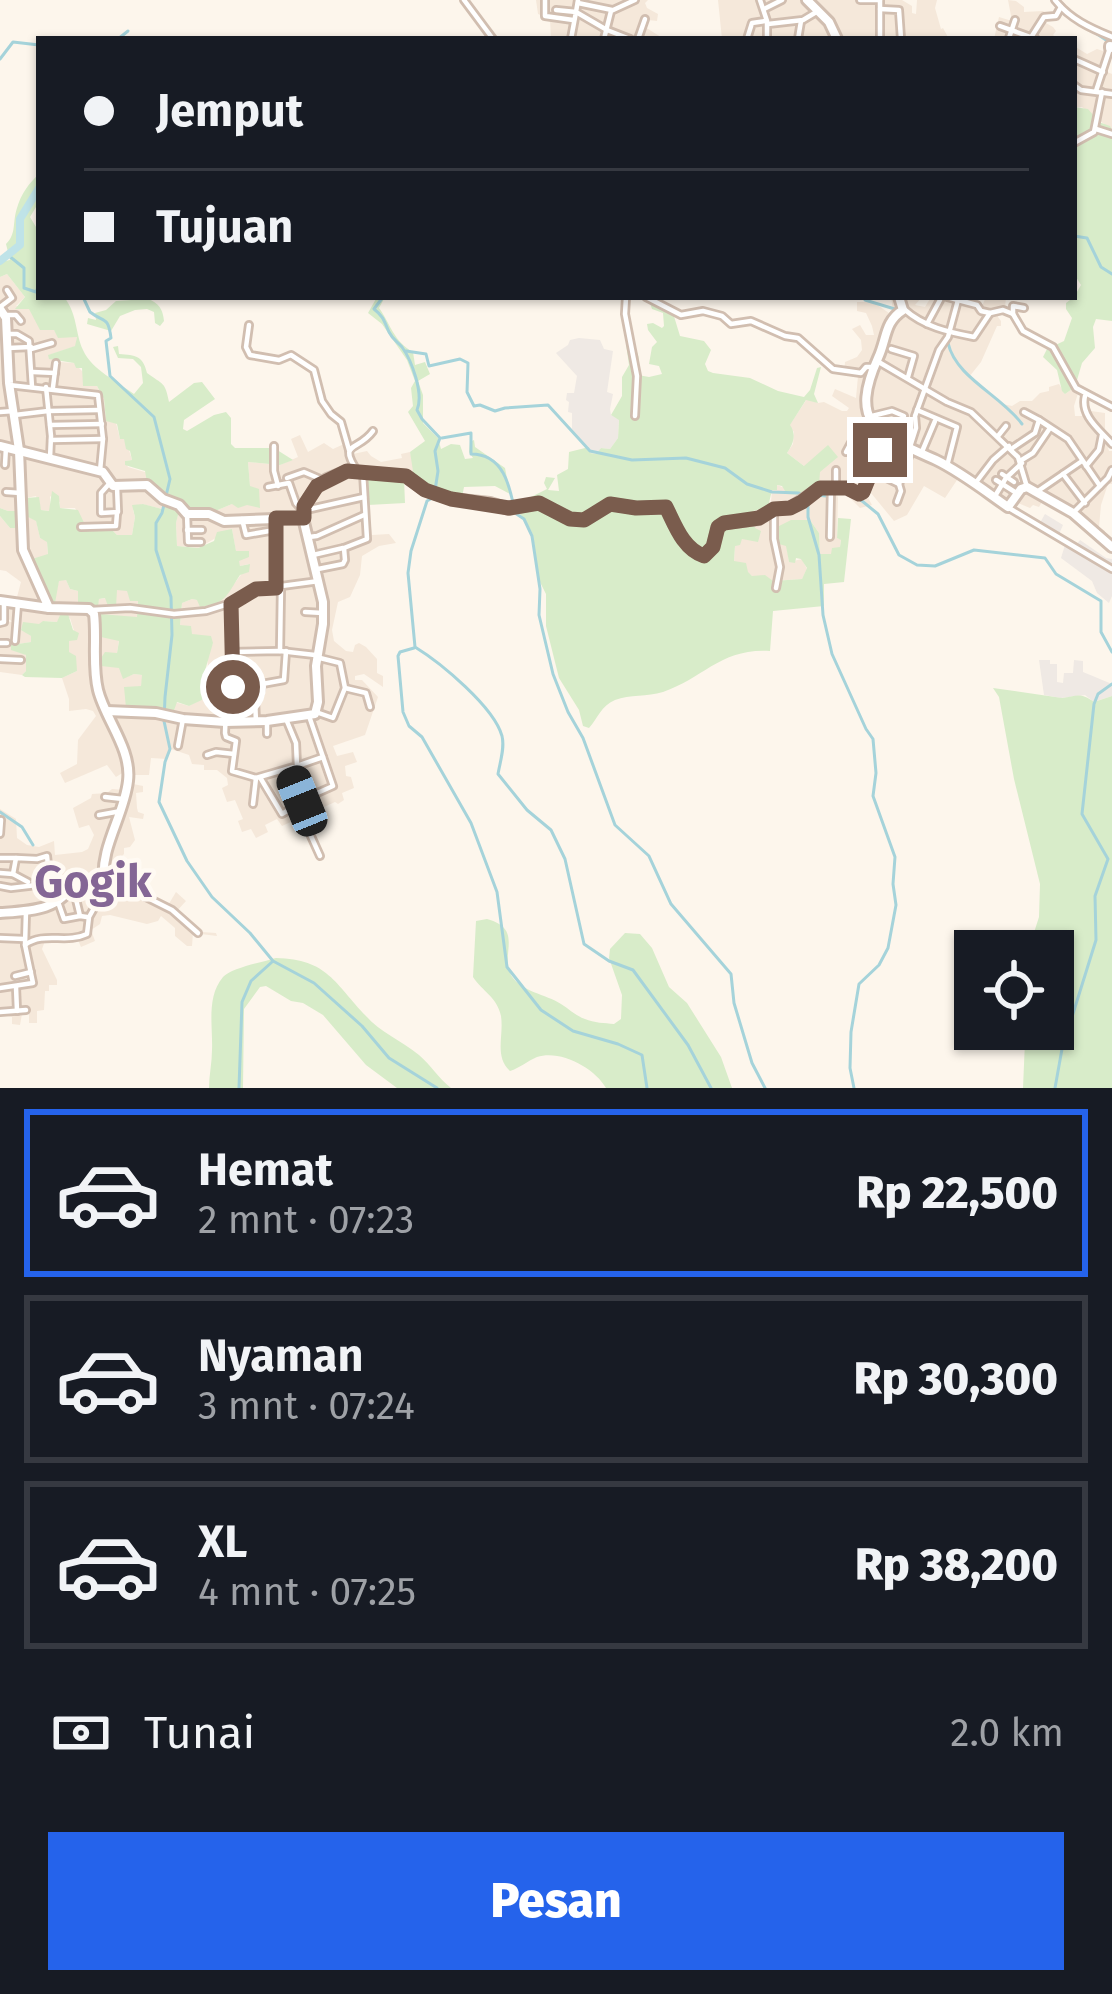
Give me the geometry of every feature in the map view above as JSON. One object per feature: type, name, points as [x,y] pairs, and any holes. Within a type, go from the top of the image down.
[{"type":"street","points":[[464,0],[491,36]]},
{"type":"street","points":[[545,0],[545,16],[574,20]]},
{"type":"street","points":[[571,36],[578,1],[612,10],[634,0]]},
{"type":"street","points":[[760,0],[767,36]]},
{"type":"street","points":[[764,9],[782,0]]},
{"type":"street","points":[[807,0],[836,36]]},
{"type":"street","points":[[860,0],[880,0],[880,36]]},
{"type":"street","points":[[900,0],[901,36]]},
{"type":"street","points":[[1058,4],[1066,0]]},
{"type":"street","points":[[1033,36],[1044,17],[1056,16],[1058,4]]},
{"type":"street","points":[[1058,4],[1111,42],[1096,129],[1077,142]]},
{"type":"street","points":[[880,9],[899,10]]},
{"type":"street","points":[[556,10],[576,12],[625,36]]},
{"type":"street","points":[[605,36],[612,10]]},
{"type":"street","points":[[748,36],[752,22],[801,20],[818,11]]},
{"type":"street","points":[[636,36],[645,19]]},
{"type":"street","points":[[798,36],[801,20]]},
{"type":"street","points":[[1000,26],[1011,34],[1015,20]]},
{"type":"street","points":[[1077,60],[1103,71]]},
{"type":"street","points":[[1077,87],[1112,94]]},
{"type":"street","points":[[1096,129],[1112,134]]},
{"type":"street","points":[[7,290],[12,298],[2,310],[6,384],[19,450],[24,555],[50,608]]},
{"type":"street","points":[[626,300],[637,376],[635,416]]},
{"type":"street","points":[[652,300],[681,315],[704,311],[730,324],[751,321],[798,338],[836,371],[861,373],[875,364],[908,377],[966,410],[998,436],[1021,462],[1032,489],[1073,513],[1112,547]]},
{"type":"street","points":[[900,300],[903,310],[927,324],[975,337],[990,314]]},
{"type":"street","points":[[927,324],[940,300]]},
{"type":"street","points":[[914,452],[914,419],[939,350],[946,343],[958,300]]},
{"type":"street","points":[[962,300],[990,314],[1004,310],[1013,314]]},
{"type":"street","points":[[1024,308],[1014,305],[1013,314],[1023,332],[1051,345],[1072,382],[1112,407]]},
{"type":"street","points":[[2,310],[21,321]]},
{"type":"street","points":[[304,513],[312,492],[343,472],[406,476],[434,494],[514,508],[539,503],[570,519],[584,520],[610,504],[666,507],[686,543],[704,556],[724,523],[759,518],[832,491],[863,492],[880,452],[882,433],[868,417],[866,389],[889,322],[903,310]]},
{"type":"street","points":[[249,325],[246,346],[250,356],[279,360],[291,355],[314,370],[322,401],[340,420],[350,460],[361,473],[367,539],[313,556]]},
{"type":"street","points":[[4,332],[28,338],[32,387]]},
{"type":"street","points":[[5,353],[52,343]]},
{"type":"street","points":[[891,349],[914,356],[908,377]]},
{"type":"street","points":[[50,458],[48,411],[56,363]]},
{"type":"street","points":[[33,372],[55,373]]},
{"type":"street","points":[[6,384],[98,395],[116,526],[81,526]]},
{"type":"street","points":[[1086,394],[1084,410],[1112,444]]},
{"type":"street","points":[[0,412],[102,410]]},
{"type":"street","points":[[917,410],[959,422]]},
{"type":"street","points":[[947,466],[966,410]]},
{"type":"street","points":[[868,417],[892,412],[904,416]]},
{"type":"street","points":[[1024,412],[1067,439],[1100,486]]},
{"type":"street","points":[[897,502],[899,484],[914,452],[937,419]]},
{"type":"street","points":[[974,484],[1010,447],[1035,433],[1039,420]]},
{"type":"street","points":[[50,425],[103,424]]},
{"type":"street","points":[[846,452],[860,425],[882,433],[947,466],[1112,569]]},
{"type":"street","points":[[998,436],[1006,426]]},
{"type":"street","points":[[994,498],[1004,478],[1033,454],[1050,428]]},
{"type":"street","points":[[349,450],[373,431]]},
{"type":"street","points":[[1008,507],[1018,494],[1084,463],[1099,451],[1102,435]]},
{"type":"street","points":[[51,440],[103,439]]},
{"type":"street","points":[[853,439],[880,452]]},
{"type":"street","points":[[274,446],[278,486]]},
{"type":"street","points":[[5,465],[3,447],[50,458],[110,481],[147,485],[179,505],[187,514],[188,542],[201,542]]},
{"type":"street","points":[[990,464],[1018,494]]},
{"type":"street","points":[[830,537],[836,470]]},
{"type":"street","points":[[1073,513],[1112,470]]},
{"type":"street","points":[[258,778],[280,814],[333,786],[313,714],[319,698],[320,581],[304,513],[288,480],[274,471]]},
{"type":"street","points":[[872,471],[899,484]]},
{"type":"street","points":[[268,488],[304,472],[325,481]]},
{"type":"street","points":[[1063,474],[1085,503]]},
{"type":"street","points":[[1075,487],[1093,476]]},
{"type":"street","points":[[110,481],[101,493],[97,514],[117,513]]},
{"type":"street","points":[[6,492],[21,493]]},
{"type":"street","points":[[187,514],[212,515],[224,521],[276,518],[364,497]]},
{"type":"street","points":[[774,509],[780,567],[776,588]]},
{"type":"street","points":[[309,537],[366,514]]},
{"type":"street","points":[[267,734],[255,700],[262,683],[284,680],[276,518]]},
{"type":"street","points":[[242,519],[246,535],[274,530]]},
{"type":"street","points":[[188,530],[202,530]]},
{"type":"street","points":[[316,569],[347,561],[344,548]]},
{"type":"street","points":[[0,623],[4,622],[2,602],[171,614],[231,604],[256,589],[320,581]]},
{"type":"street","points":[[322,597],[334,596]]},
{"type":"street","points":[[16,641],[18,603]]},
{"type":"street","points":[[231,604],[234,681],[226,707],[225,736],[236,740],[232,771],[258,778],[323,757]]},
{"type":"street","points":[[91,610],[97,687],[128,781],[109,837],[105,884],[115,896],[136,892],[172,910],[197,933]]},
{"type":"street","points":[[305,612],[323,613]]},
{"type":"street","points":[[107,711],[225,722],[313,714],[333,718],[345,688],[340,663],[283,651],[231,652]]},
{"type":"street","points":[[4,667],[3,658],[19,660],[16,670]]},
{"type":"street","points":[[345,688],[366,693],[370,706]]},
{"type":"street","points":[[178,746],[183,719]]},
{"type":"street","points":[[286,719],[296,743],[297,766]]},
{"type":"street","points":[[207,755],[234,754]]},
{"type":"street","points":[[289,769],[320,856]]},
{"type":"street","points":[[253,804],[258,778]]},
{"type":"street","points":[[105,797],[123,799]]},
{"type":"street","points":[[99,815],[121,811]]},
{"type":"street","points":[[0,834],[1,820]]},
{"type":"street","points":[[0,858],[48,856],[50,884]]},
{"type":"street","points":[[13,874],[16,859]]},
{"type":"street","points":[[0,872],[31,884]]},
{"type":"street","points":[[0,913],[58,902],[74,881]]},
{"type":"street","points":[[0,886],[105,884]]},
{"type":"street","points":[[0,942],[79,938],[88,932],[89,917],[105,884]]},
{"type":"street","points":[[70,892],[80,916]]},
{"type":"street","points":[[58,902],[64,919],[89,917]]},
{"type":"street","points":[[0,988],[32,985],[26,911]]},
{"type":"street","points":[[15,976],[31,972]]},
{"type":"street","points":[[0,1012],[22,1010],[16,987]]},
{"type":"shaded area","points":[[536,0],[648,0],[647,8],[658,14],[657,21],[648,20],[645,27],[659,36],[551,36],[550,19],[538,14]]},
{"type":"shaded area","points":[[718,0],[902,0],[916,14],[917,0],[937,0],[941,29],[947,36],[722,36]]},
{"type":"shaded area","points":[[1008,0],[1024,7],[1024,12],[1043,11],[1048,15],[1044,22],[1056,31],[1054,36],[995,36],[999,17],[1012,21]]},
{"type":"shaded area","points":[[1077,48],[1087,54],[1097,49],[1112,54],[1107,72],[1112,74],[1112,130],[1077,107]]},
{"type":"shaded area","points":[[7,274],[25,297],[16,306],[29,308],[59,337],[77,337],[76,346],[49,355],[74,363],[97,386],[106,420],[116,423],[129,450],[128,467],[148,473],[148,482],[164,502],[162,509],[142,504],[133,510],[132,535],[86,529],[75,508],[60,508],[60,502],[50,496],[50,511],[41,510],[36,496],[26,498],[25,511],[0,508],[0,277]]},
{"type":"shaded area","points":[[891,300],[919,300],[915,305],[925,307],[929,300],[970,300],[982,306],[985,300],[1006,300],[1005,308],[999,309],[1001,326],[969,377],[1002,404],[1032,401],[1059,384],[1065,394],[1075,387],[1079,390],[1075,416],[1105,413],[1112,484],[1101,505],[1099,527],[1105,531],[1100,539],[1072,514],[1043,500],[1039,507],[1018,503],[1012,513],[959,477],[945,498],[924,486],[907,515],[894,521],[871,493],[867,496],[872,505],[860,508],[842,490],[836,491],[837,538],[841,539],[840,548],[832,554],[820,554],[819,533],[810,520],[777,527],[789,562],[802,559],[807,569],[802,579],[773,581],[752,576],[734,562],[735,545],[755,528],[753,511],[771,502],[777,485],[803,495],[812,488],[804,466],[787,453],[794,432],[789,426],[807,399],[847,411],[832,396],[835,389],[856,398],[858,376],[844,374],[845,362],[862,350],[852,329],[860,325],[866,335],[874,335],[866,313],[857,311],[857,302],[873,302],[889,313]]},
{"type":"shaded area","points":[[579,338],[600,340],[604,349],[613,351],[607,392],[613,394],[611,415],[619,419],[618,438],[610,449],[601,448],[597,454],[589,453],[572,429],[566,400],[567,393],[574,393],[577,376],[556,353]]},
{"type":"shaded area","points":[[300,435],[308,452],[324,443],[333,449],[361,441],[353,454],[367,451],[381,462],[410,452],[414,467],[403,478],[365,477],[372,535],[389,534],[396,543],[362,556],[360,575],[350,597],[338,602],[332,630],[334,641],[346,651],[353,652],[359,643],[366,647],[377,659],[377,673],[383,676],[383,687],[364,674],[355,676],[378,697],[365,735],[333,746],[337,756],[353,752],[357,762],[345,766],[354,788],[342,793],[344,800],[338,804],[282,826],[277,819],[265,825],[268,832],[256,838],[251,829],[242,832],[238,821],[243,819],[235,800],[227,802],[222,788],[228,785],[227,778],[217,770],[204,770],[204,765],[192,764],[189,755],[171,749],[167,759],[151,758],[149,775],[134,775],[133,784],[143,786],[143,792],[136,793],[138,812],[144,814],[143,819],[129,817],[135,840],[124,848],[118,869],[128,877],[139,871],[149,896],[167,907],[176,892],[186,901],[176,912],[185,922],[217,936],[193,933],[192,946],[187,946],[161,916],[147,924],[102,916],[91,930],[95,941],[81,947],[78,940],[45,941],[42,949],[57,985],[45,991],[44,1010],[37,1011],[37,1023],[29,1023],[29,1014],[22,1014],[20,1025],[12,1024],[12,1017],[0,1014],[0,809],[16,819],[17,838],[27,845],[39,847],[54,841],[55,855],[82,852],[94,835],[89,825],[79,828],[73,808],[92,794],[124,790],[126,776],[124,772],[116,777],[107,765],[65,783],[60,773],[77,764],[78,740],[96,716],[86,709],[69,711],[62,678],[77,671],[69,652],[69,640],[77,640],[70,618],[44,621],[27,633],[31,642],[12,645],[26,655],[22,675],[0,672],[0,621],[13,622],[4,616],[21,582],[0,570],[0,516],[10,528],[19,519],[36,520],[48,555],[32,560],[51,602],[59,580],[78,591],[79,603],[97,607],[99,599],[128,590],[138,601],[137,618],[100,615],[119,640],[123,678],[143,675],[141,687],[124,688],[189,706],[200,700],[213,643],[180,625],[182,603],[234,584],[249,564],[240,566],[238,561],[248,551],[236,552],[232,529],[198,548],[177,546],[178,514],[213,512],[232,504],[250,487],[248,462],[280,465],[298,457],[291,439]]},
{"type":"shaded area","points":[[1045,514],[1063,525],[1059,534],[1112,559],[1109,603],[1092,581],[1061,558],[1065,545],[1037,528]]},
{"type":"shaded area","points":[[1039,660],[1057,664],[1057,682],[1063,683],[1064,673],[1073,673],[1074,660],[1083,661],[1083,672],[1112,684],[1112,696],[1094,702],[1085,695],[1044,695]]},
{"type":"green space","points":[[1077,107],[1088,109],[1112,130],[1112,321],[1096,319],[1095,348],[1082,363],[1075,387],[1065,394],[1057,370],[1043,357],[1047,349],[1064,341],[1072,318],[1066,303],[1077,300],[1081,285],[1077,279]]},
{"type":"green space","points":[[36,177],[36,207],[30,217],[36,227],[36,300],[66,300],[83,350],[93,364],[134,394],[143,383],[141,367],[133,359],[118,358],[113,347],[118,346],[119,354],[141,360],[147,373],[164,387],[169,402],[202,382],[215,399],[184,420],[183,429],[226,412],[235,448],[274,448],[293,460],[280,465],[248,462],[250,486],[259,489],[260,508],[232,504],[213,512],[178,515],[177,546],[198,548],[214,541],[217,532],[232,529],[236,551],[249,551],[240,566],[250,564],[249,572],[240,575],[221,601],[200,607],[197,600],[182,603],[180,625],[191,626],[192,634],[211,636],[213,643],[202,681],[208,683],[206,698],[189,706],[177,702],[173,713],[126,708],[124,687],[141,686],[142,675],[123,679],[119,668],[101,666],[105,652],[117,653],[119,641],[101,637],[100,614],[137,617],[138,601],[130,601],[127,591],[117,590],[116,607],[108,606],[105,598],[99,599],[98,607],[78,603],[78,591],[70,589],[66,580],[59,581],[55,603],[50,603],[32,559],[48,554],[36,521],[19,519],[18,528],[10,528],[0,516],[0,508],[24,511],[26,498],[39,497],[41,510],[49,511],[52,491],[59,496],[60,508],[78,510],[87,529],[132,535],[132,505],[162,509],[164,502],[147,482],[145,471],[125,465],[132,460],[130,451],[120,439],[117,424],[106,421],[97,386],[83,386],[82,368],[74,363],[49,359],[48,355],[75,346],[77,337],[58,338],[54,330],[40,330],[29,309],[15,309],[25,297],[7,274],[0,277],[0,262],[10,260],[6,244],[26,189]]},
{"type":"green space","points":[[375,300],[383,300],[379,308],[397,338],[413,352],[415,365],[425,362],[430,374],[418,381],[423,423],[438,438],[441,449],[460,445],[465,459],[473,458],[469,452],[474,440],[475,447],[505,468],[510,494],[495,486],[464,487],[461,502],[404,479],[405,503],[368,505],[364,476],[403,478],[413,471],[410,452],[425,441],[408,412],[415,381],[407,360],[382,324],[368,313]]},
{"type":"green space","points":[[116,301],[155,302],[164,321],[160,326],[155,323],[154,312],[147,309],[120,316],[111,331],[87,324],[88,318],[96,320],[95,313]]},
{"type":"green space","points":[[650,303],[673,313],[680,336],[704,341],[711,350],[705,364],[713,373],[750,378],[804,397],[821,367],[814,394],[818,403],[806,400],[790,425],[793,439],[787,453],[804,466],[828,445],[838,457],[820,472],[819,485],[803,495],[787,494],[777,485],[772,490],[768,507],[753,511],[755,528],[761,531],[758,542],[742,539],[735,546],[734,561],[746,563],[752,576],[765,575],[773,581],[802,579],[807,568],[801,559],[789,562],[786,546],[779,544],[777,527],[791,520],[810,520],[819,533],[820,554],[831,554],[832,548],[840,547],[838,518],[851,519],[844,582],[824,584],[824,606],[773,611],[770,651],[738,654],[663,692],[615,700],[589,728],[583,726],[559,678],[533,535],[525,519],[514,509],[506,509],[519,499],[524,506],[532,504],[531,497],[547,489],[546,477],[555,478],[548,490],[559,491],[557,475],[568,469],[569,452],[589,447],[596,454],[601,448],[610,449],[618,438],[619,420],[611,415],[622,396],[622,377],[629,365],[626,344],[633,345],[637,353],[638,375],[662,374],[659,366],[649,364],[657,342],[647,324],[662,328],[663,313]]},
{"type":"green space","points":[[61,613],[68,614],[73,630],[79,633],[77,640],[69,641],[77,671],[62,678],[25,677],[26,655],[11,650],[11,645],[31,642],[31,636],[21,630],[23,622],[57,622]]},
{"type":"green space","points":[[993,688],[1062,698],[1082,696],[1094,702],[1112,696],[1112,1088],[1023,1088],[1025,1050],[1074,1050],[1074,930],[1035,930],[1040,884],[999,697]]},
{"type":"green space","points":[[487,919],[508,935],[508,967],[515,981],[582,1018],[603,1023],[621,1019],[622,995],[610,949],[625,933],[640,934],[652,948],[669,987],[687,1003],[721,1057],[732,1088],[606,1088],[585,1067],[546,1055],[510,1071],[501,1052],[499,1009],[473,977],[476,921]]},
{"type":"green space","points":[[276,958],[308,963],[329,975],[372,1022],[419,1055],[451,1088],[397,1088],[366,1065],[323,1015],[266,986],[260,987],[244,1009],[243,1088],[209,1088],[212,1012],[218,985],[233,971]]},
{"type":"waterway","points":[[1052,0],[1074,20]]},
{"type":"waterway","points":[[1088,28],[1109,42]]},
{"type":"waterway","points":[[122,36],[128,31]]},
{"type":"waterway","points":[[0,59],[13,42],[36,45]]},
{"type":"waterway","points":[[0,261],[20,245],[20,219],[36,193]]},
{"type":"waterway","points":[[1077,236],[1087,238],[1101,267],[1112,274]]},
{"type":"waterway","points":[[8,255],[24,268],[24,288],[36,292]]},
{"type":"waterway","points":[[84,300],[90,312],[108,326],[110,376],[154,417],[170,479],[156,523],[156,550],[171,597],[172,635],[164,721],[170,749],[159,802],[187,861],[212,897],[273,961],[314,983],[389,1058],[437,1088]]},
{"type":"waterway","points":[[381,300],[374,309],[413,369],[417,410],[440,438],[435,451],[434,497],[427,501],[408,573],[415,647],[489,712],[502,736],[498,774],[527,810],[551,830],[565,859],[584,944],[633,970],[688,1045],[711,1088]]},
{"type":"waterway","points":[[865,300],[898,310]]},
{"type":"waterway","points":[[948,343],[969,376],[1022,424]]},
{"type":"waterway","points":[[406,351],[426,354],[429,366],[460,359],[468,363],[467,392],[474,406],[495,411],[548,405],[590,451],[632,460],[686,458],[725,468],[747,484],[772,492],[799,493],[808,505],[832,654],[873,739],[873,796],[895,857],[896,905],[888,948],[879,965],[859,984],[851,1032],[854,1088]]},
{"type":"waterway","points":[[442,438],[471,433],[471,454],[491,459],[503,473],[515,513],[524,519],[532,536],[539,615],[553,674],[615,825],[649,856],[671,904],[731,974],[734,1003],[752,1063],[765,1088]]},
{"type":"waterway","points":[[816,495],[842,492]]},
{"type":"waterway","points":[[856,496],[878,514],[899,555],[917,565],[935,566],[974,550],[1045,558],[1056,574],[1101,601],[1101,632],[1112,652]]},
{"type":"waterway","points":[[414,648],[398,656],[403,712],[471,823],[497,892],[507,967],[541,1010],[573,1031],[642,1055],[647,1088]]},
{"type":"waterway","points":[[1055,1088],[1062,1049],[1096,940],[1095,896],[1108,859],[1082,814],[1094,704],[1098,694],[1112,684]]},
{"type":"waterway","points":[[0,812],[22,827],[33,845]]},
{"type":"waterway","points":[[239,1088],[242,1002],[251,981],[272,962]]},
{"type":"district","name":"Gogik","points":[[93,882]]},
{"type":"route","points":[[233,687],[231,604],[256,589],[276,588],[276,518],[304,518],[312,492],[343,472],[406,476],[425,490],[451,499],[509,508],[539,503],[570,519],[584,520],[610,504],[666,507],[692,551],[704,556],[724,523],[790,508],[820,488],[863,492],[880,450]]}]
